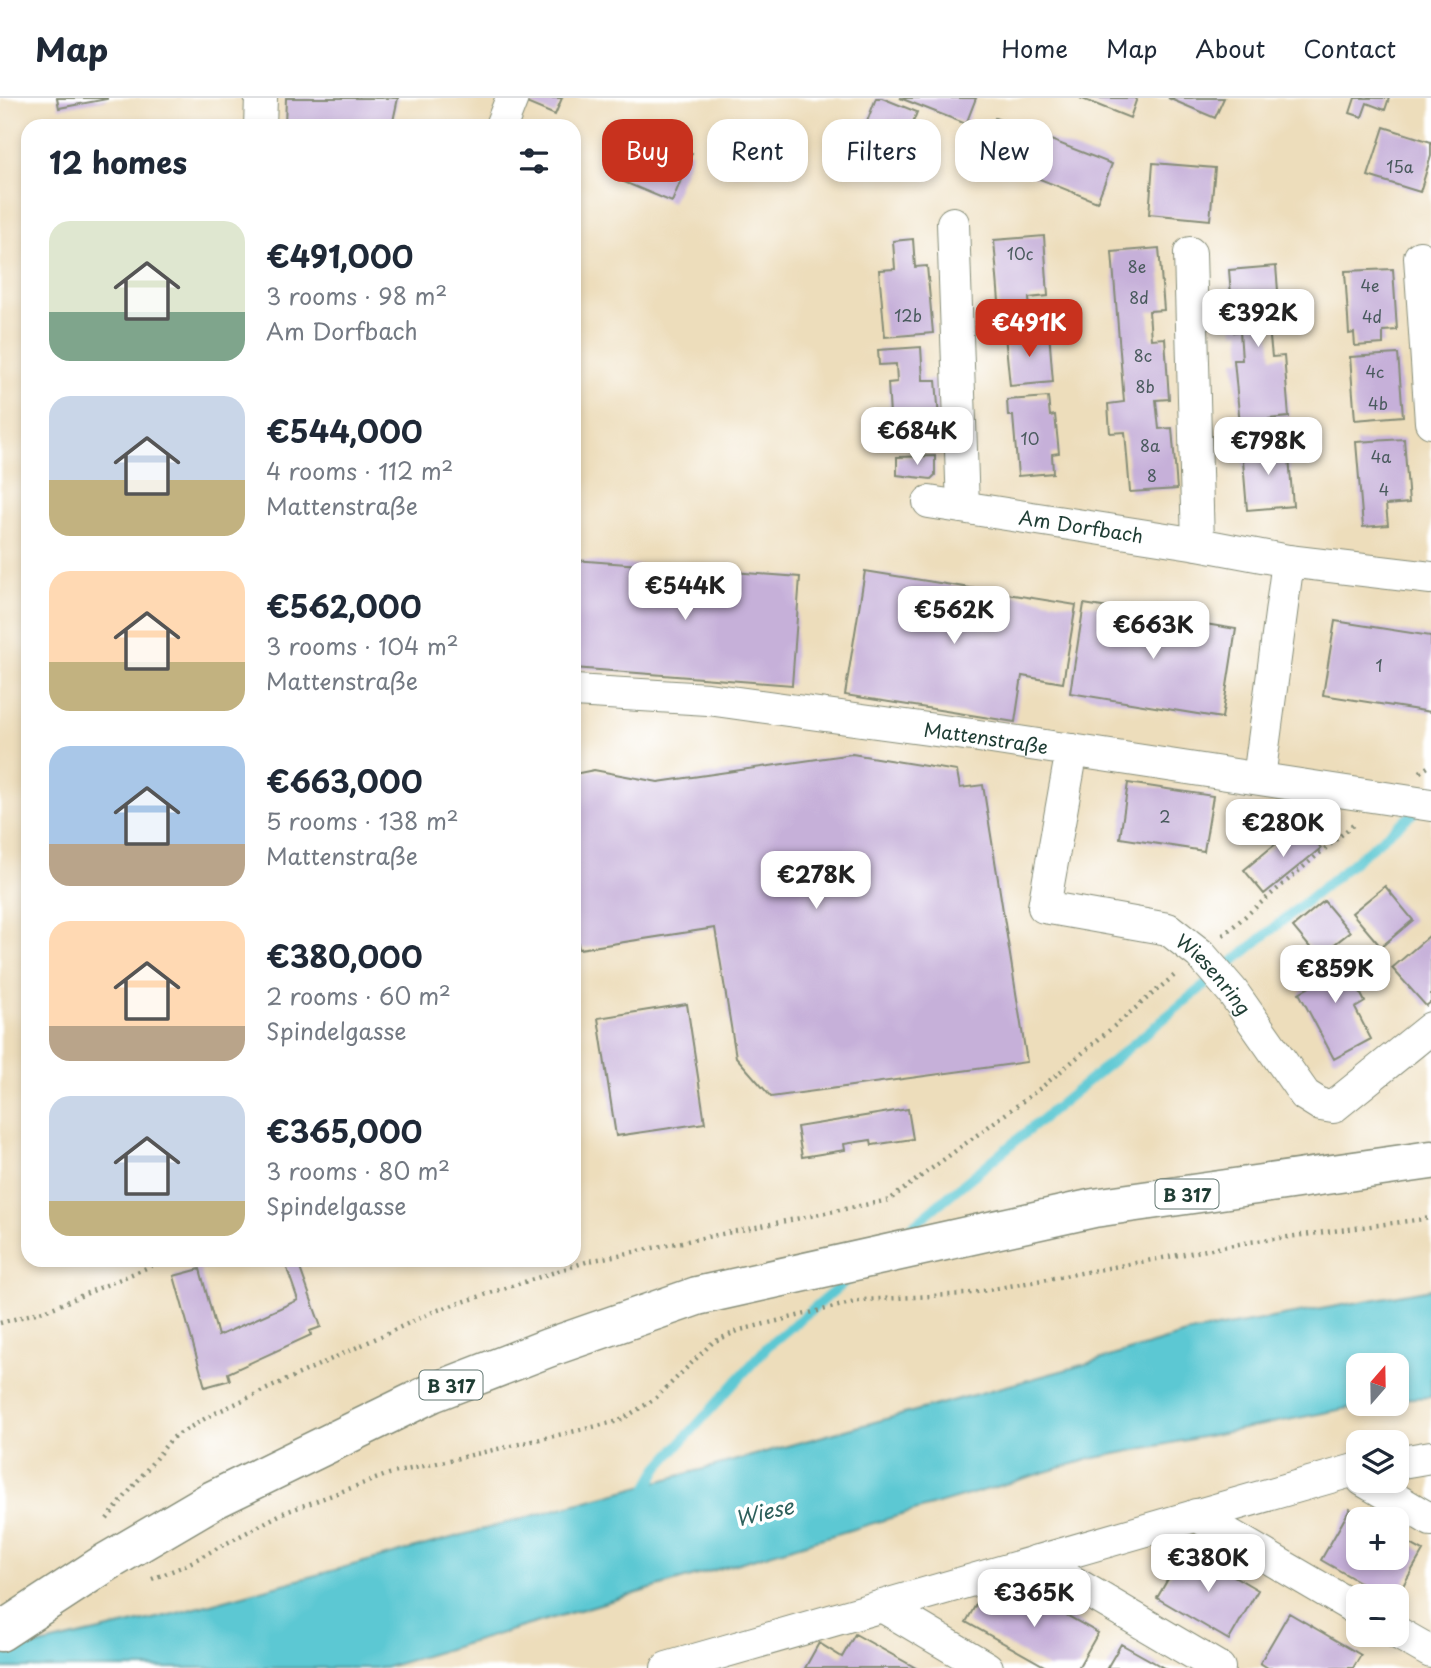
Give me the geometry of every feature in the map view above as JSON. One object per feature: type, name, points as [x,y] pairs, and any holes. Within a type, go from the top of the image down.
[{"type":"main road","name":"B 317","points":[[0,1632],[107,1562],[211,1501],[432,1392],[697,1296],[1094,1208],[1431,1160]]},
{"type":"street","points":[[260,119],[261,98]]},
{"type":"street","points":[[504,119],[512,98]]},
{"type":"street","points":[[953,223],[963,507]]},
{"type":"street","points":[[1190,253],[1198,544]]},
{"type":"street","points":[[1420,257],[1431,422]]},
{"type":"street","name":"Am Dorfbach","points":[[929,502],[1198,544],[1288,561],[1431,578]]},
{"type":"street","points":[[1259,778],[1288,561]]},
{"type":"street","name":"Mattenstraße","points":[[581,691],[708,699],[1072,750],[1389,799]]},
{"type":"street","name":"Wiesenring","points":[[1072,750],[1044,907],[1168,929],[1204,958],[1232,991],[1305,1095],[1321,1105],[1333,1107],[1431,1028]]},
{"type":"street","points":[[1389,799],[1431,805]]},
{"type":"street","points":[[1409,1461],[1431,1457]]},
{"type":"street","points":[[667,1668],[1196,1515],[1346,1478]]},
{"type":"street","points":[[1387,1493],[1431,1520]]},
{"type":"street","points":[[1196,1515],[1346,1603]]},
{"type":"street","points":[[1037,1561],[1219,1668]]},
{"type":"street","points":[[882,1606],[987,1668]]},
{"type":"street","points":[[1409,1639],[1431,1652]]},
{"type":"street","points":[[731,1650],[761,1668]]},
{"type":"path","points":[[581,1264],[889,1200],[1042,1087],[1204,958],[1350,828],[1389,799]]},
{"type":"path","points":[[140,1583],[184,1566],[283,1513],[389,1474],[620,1421],[655,1399],[713,1342],[740,1330],[863,1300],[966,1294],[1250,1242],[1431,1218]]},
{"type":"path","points":[[0,1323],[50,1309],[149,1267]]},
{"type":"path","points":[[101,1526],[172,1438],[211,1415],[435,1311],[571,1267]]},
{"type":"water","name":"Wiese","points":[[1431,1289],[1431,1397],[1409,1398],[1409,1353],[1346,1353],[1346,1409],[1090,1459],[384,1668],[0,1668],[0,1654],[174,1614],[1072,1368],[1189,1333]]},
{"type":"building","points":[[57,98],[107,98],[107,99],[59,108]]},
{"type":"building","points":[[286,98],[398,98],[394,119],[285,119]]},
{"type":"building","points":[[525,98],[562,98],[555,115],[524,102]]},
{"type":"building","points":[[876,98],[917,112],[914,119],[868,119]]},
{"type":"building","points":[[900,98],[976,98],[968,119],[955,120]]},
{"type":"building","points":[[1080,98],[1137,98],[1130,118]]},
{"type":"building","points":[[1168,98],[1224,98],[1215,118]]},
{"type":"building","points":[[1355,98],[1389,98],[1385,110],[1367,103],[1362,117],[1350,113]]},
{"type":"building","points":[[1384,127],[1431,142],[1431,156],[1420,192],[1368,176]]},
{"type":"building","points":[[1053,141],[1112,164],[1097,202],[1047,182],[1053,182]]},
{"type":"building","points":[[1153,163],[1215,168],[1210,220],[1149,214]]},
{"type":"building","points":[[624,182],[680,182],[672,202]]},
{"type":"building","points":[[1044,236],[1048,296],[1029,298],[1030,311],[1049,309],[1049,325],[1005,328],[1004,314],[1000,314],[994,240]]},
{"type":"building","points":[[913,239],[915,267],[927,266],[933,333],[885,337],[879,270],[895,269],[893,241]]},
{"type":"building","points":[[1159,248],[1164,310],[1149,311],[1151,339],[1165,338],[1169,399],[1156,400],[1159,429],[1172,428],[1177,489],[1130,492],[1125,432],[1110,433],[1108,404],[1124,402],[1112,252]]},
{"type":"building","points":[[1276,266],[1281,328],[1269,328],[1272,357],[1284,356],[1289,417],[1269,419],[1270,432],[1241,435],[1234,360],[1242,360],[1240,331],[1234,332],[1229,270]]},
{"type":"building","points":[[1393,269],[1397,330],[1383,331],[1383,344],[1355,346],[1354,333],[1349,334],[1345,271]]},
{"type":"building","points":[[1049,332],[1053,382],[1010,386],[1005,335]]},
{"type":"building","points":[[921,347],[923,380],[936,380],[941,444],[892,447],[888,383],[897,382],[896,364],[879,365],[878,350]]},
{"type":"building","points":[[1398,354],[1403,416],[1355,420],[1350,357]]},
{"type":"building","points":[[1048,397],[1050,416],[1055,415],[1059,453],[1052,454],[1053,473],[1018,476],[1013,416],[1008,416],[1007,400]]},
{"type":"building","points":[[1404,439],[1409,503],[1386,505],[1388,525],[1363,527],[1356,442]]},
{"type":"building","points":[[1288,445],[1293,506],[1247,510],[1242,449]]},
{"type":"building","points":[[935,456],[935,475],[931,479],[897,475],[897,457]]},
{"type":"building","points":[[581,561],[800,577],[792,685],[581,669]]},
{"type":"building","points":[[865,571],[1076,605],[1063,683],[1022,676],[1015,722],[845,695]]},
{"type":"building","points":[[1084,604],[1236,629],[1222,718],[1070,693]]},
{"type":"building","points":[[1335,621],[1431,636],[1431,712],[1323,695]]},
{"type":"building","points":[[852,754],[957,771],[960,788],[983,785],[1027,1062],[771,1097],[736,1057],[715,928],[581,949],[581,773],[594,770],[658,782]]},
{"type":"building","points":[[1128,783],[1213,796],[1204,851],[1120,838]]},
{"type":"building","points":[[1301,823],[1321,848],[1264,894],[1244,870]]},
{"type":"building","points":[[1385,886],[1413,920],[1381,947],[1352,913]]},
{"type":"building","points":[[1324,901],[1350,932],[1318,957],[1293,927]]},
{"type":"building","points":[[1429,936],[1431,1002],[1426,1006],[1392,968]]},
{"type":"building","points":[[1338,951],[1365,1002],[1355,1008],[1371,1039],[1334,1059],[1299,993],[1313,985],[1304,969]]},
{"type":"building","points":[[687,1004],[705,1123],[616,1136],[598,1018]]},
{"type":"building","points":[[908,1109],[913,1139],[872,1145],[871,1140],[844,1144],[845,1150],[802,1157],[797,1127]]},
{"type":"building","points":[[286,1267],[300,1267],[321,1327],[310,1331],[311,1335],[228,1373],[230,1380],[205,1387],[174,1276],[200,1269],[218,1336],[298,1300]]},
{"type":"building","points":[[1346,1516],[1346,1570],[1409,1570],[1409,1543],[1423,1551],[1404,1584],[1363,1584],[1321,1560]]},
{"type":"building","points":[[1186,1548],[1258,1590],[1229,1640],[1157,1598]]},
{"type":"building","points":[[1006,1581],[1098,1633],[1078,1668],[1048,1668],[966,1622],[979,1599],[992,1606]]},
{"type":"building","points":[[1289,1613],[1361,1655],[1353,1668],[1268,1668],[1260,1663]]},
{"type":"building","points":[[855,1634],[916,1668],[805,1668],[819,1643],[842,1657]]},
{"type":"building","points":[[1121,1644],[1164,1668],[1107,1668]]},
{"type":"waterway","points":[[899,1237],[1417,810]]},
{"type":"waterway","points":[[644,1494],[659,1467],[768,1346],[852,1276]]}]
